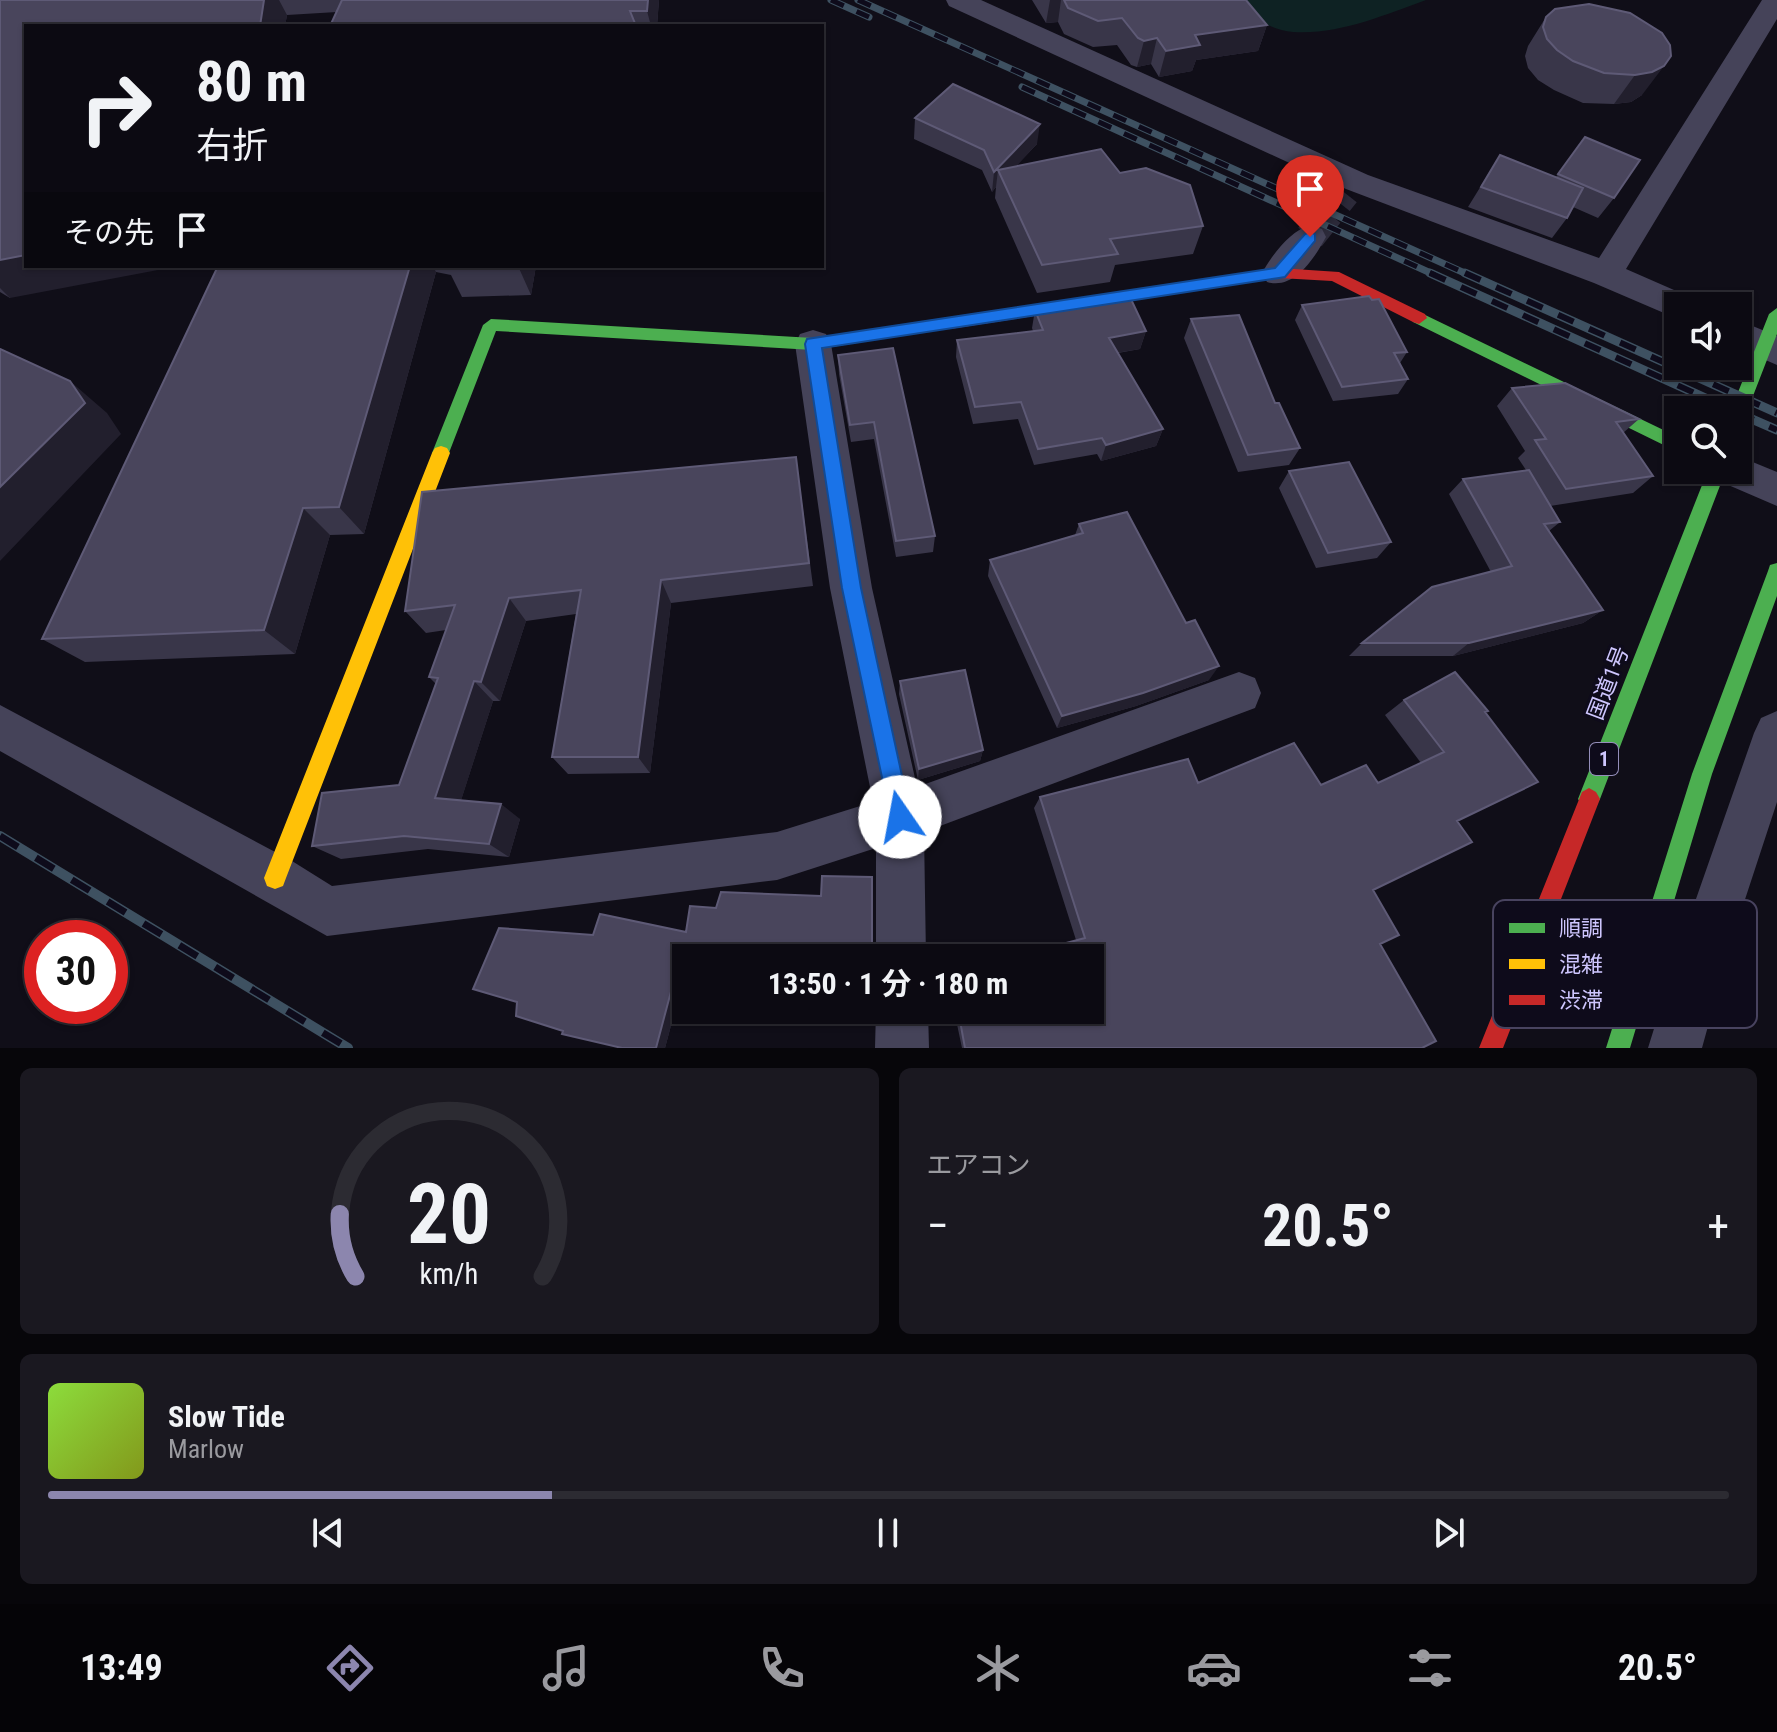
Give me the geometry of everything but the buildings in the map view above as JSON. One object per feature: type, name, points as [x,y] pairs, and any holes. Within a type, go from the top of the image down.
[{"type":"main road","points":[[275,878],[491,325],[813,344],[1279,273],[1334,276],[1664,438]]},
{"type":"main road","points":[[1744,396],[1766,332]]},
{"type":"main road","name":"国道1号","points":[[1549,900],[1712,484]]},
{"type":"main road","points":[[1663,900],[1702,774],[1777,571]]},
{"type":"main road","name":"国道1号","points":[[1491,1048],[1499,1028]]},
{"type":"main road","points":[[1618,1048],[1624,1028]]},
{"type":"street","points":[[959,0],[1351,188],[1606,274],[1664,300]]},
{"type":"street","points":[[1606,274],[1775,0]]},
{"type":"street","points":[[1279,273],[1310,237]]},
{"type":"street","points":[[813,344],[851,588],[900,817],[901,944]]},
{"type":"street","points":[[1752,479],[1777,490]]},
{"type":"street","points":[[0,727],[275,878],[327,911],[777,856],[900,817],[1239,693]]},
{"type":"street","points":[[1720,900],[1777,733]]},
{"type":"street","points":[[902,1024],[902,1048]]},
{"type":"street","points":[[1675,1048],[1681,1028]]},
{"type":"green space","points":[[1226,0],[1426,0],[1361,23],[1327,30],[1293,32],[1266,24]]},
{"type":"tunnel","points":[[1310,237],[1345,193]]},
{"type":"railway","points":[[831,0],[869,17]]},
{"type":"railway","points":[[858,0],[1469,275]]},
{"type":"railway","points":[[1022,87],[1435,275]]},
{"type":"railway","points":[[1430,273],[1701,396]]},
{"type":"railway","points":[[1465,273],[1777,413]]},
{"type":"railway","points":[[1752,419],[1777,430]]},
{"type":"railway","points":[[0,836],[348,1048]]},
{"type":"traffic: fast","points":[[1745,396],[1777,314]]},
{"type":"traffic: fast","points":[[1419,318],[1664,438]]},
{"type":"traffic: fast","points":[[441,453],[491,325],[813,344],[950,323]]},
{"type":"traffic: fast","points":[[1589,799],[1712,484]]},
{"type":"traffic: fast","points":[[1663,900],[1702,774],[1777,571]]},
{"type":"traffic: fast","points":[[1618,1048],[1624,1028]]},
{"type":"traffic: slow","points":[[275,878],[441,453]]},
{"type":"traffic: jam","points":[[950,323],[1279,273],[1334,276],[1419,318]]},
{"type":"traffic: jam","points":[[1549,900],[1589,799]]},
{"type":"traffic: jam","points":[[1491,1048],[1499,1028]]},
{"type":"route","points":[[900,817],[851,588],[813,344],[1279,273],[1310,237]]}]
